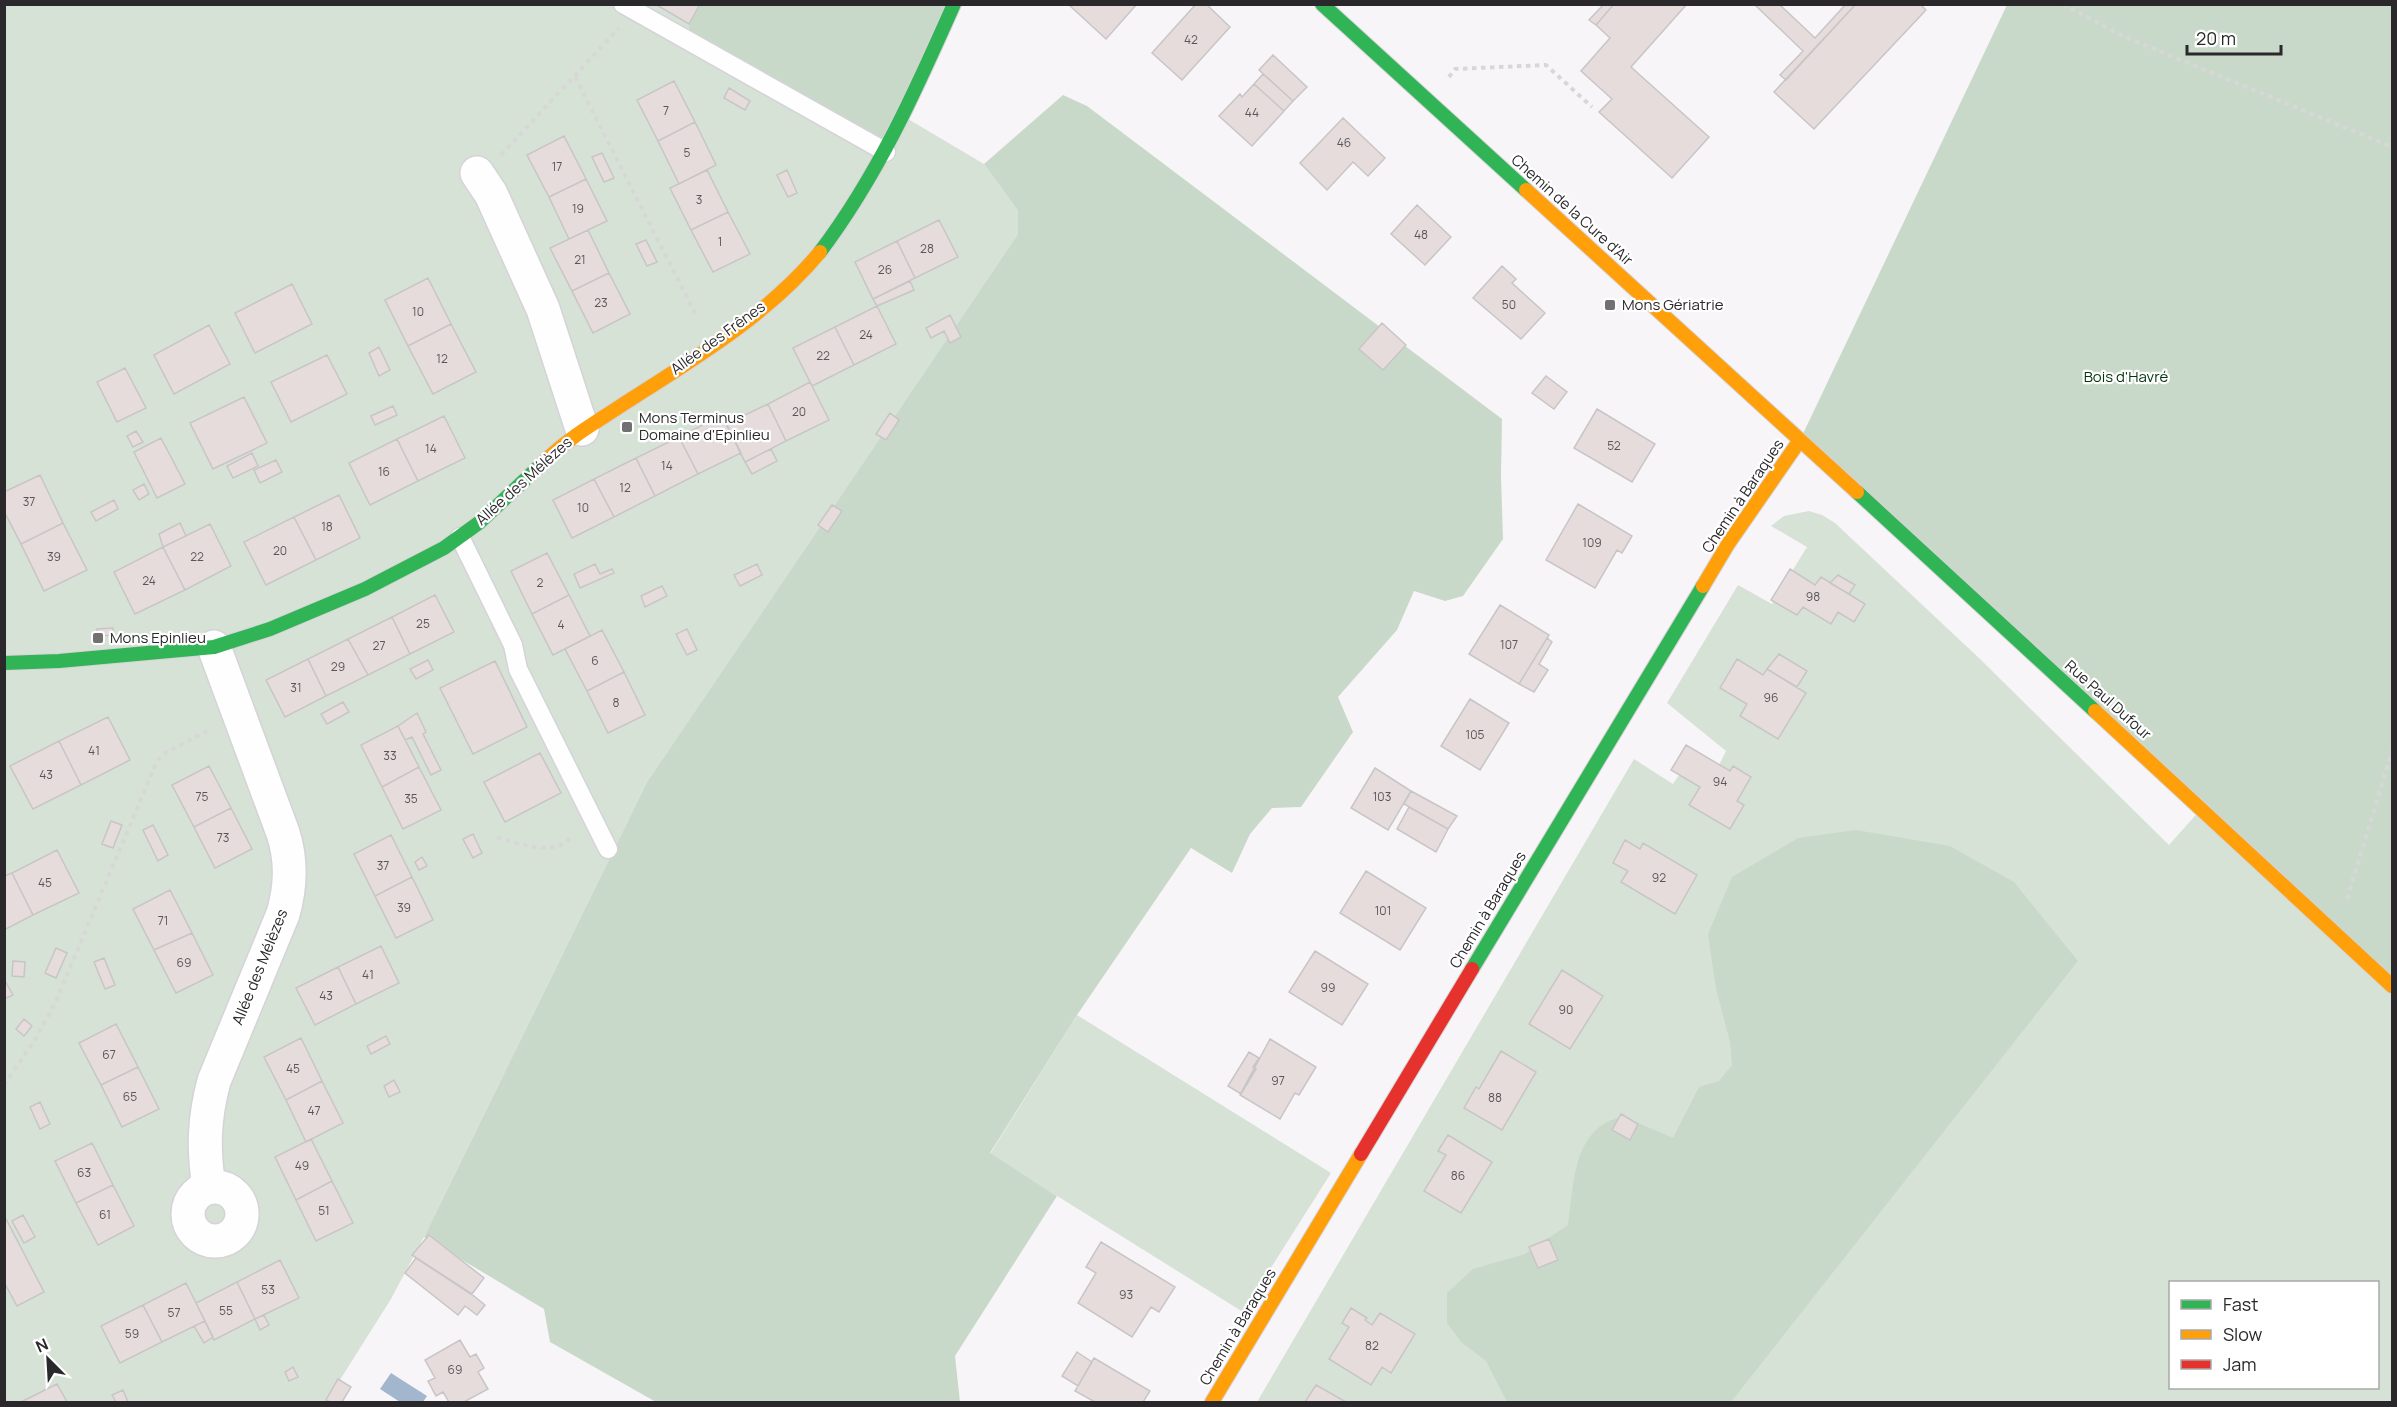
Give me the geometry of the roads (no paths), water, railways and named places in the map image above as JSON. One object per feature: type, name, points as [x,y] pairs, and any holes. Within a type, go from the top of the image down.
[{"type":"street","name":"Allée des Frênes","points":[[582,429],[750,320],[796,278],[832,236],[862,195],[886,152],[954,4]]},
{"type":"street","name":"Chemin de la Cure d'Air","points":[[1322,4],[1800,440]]},
{"type":"street","name":"Allée des Mélèzes","points":[[4,663],[59,661],[214,647],[275,628],[361,591],[460,537],[507,499],[582,429],[543,309],[491,195],[479,175]]},
{"type":"street","name":"Rue Paul Dufour","points":[[1800,440],[2337,932],[2392,986]]},
{"type":"street","name":"Chemin à Baraques","points":[[1212,1402],[1728,544],[1800,440]]},
{"type":"street","name":"Allée des Mélèzes","points":[[209,1187],[204,1143],[206,1109],[218,1072],[283,914],[289,894],[290,872],[289,852],[283,833],[214,647]]},
{"type":"lane","points":[[628,8],[886,152]]},
{"type":"lane","points":[[460,537],[513,645],[518,669],[608,849]]},
{"type":"water","points":[[391,1373],[427,1396],[423,1402],[400,1402],[380,1389]]},
{"type":"place","name":"Mons Gériatrie","points":[[1610,305]]},
{"type":"place","name":"Mons Terminus Domaine d'Epinlieu","points":[[627,427]]},
{"type":"place","name":"Mons Epinlieu","points":[[98,638]]},
{"type":"park label","name":"Bois d'Havré","points":[[2126,377]]}]
